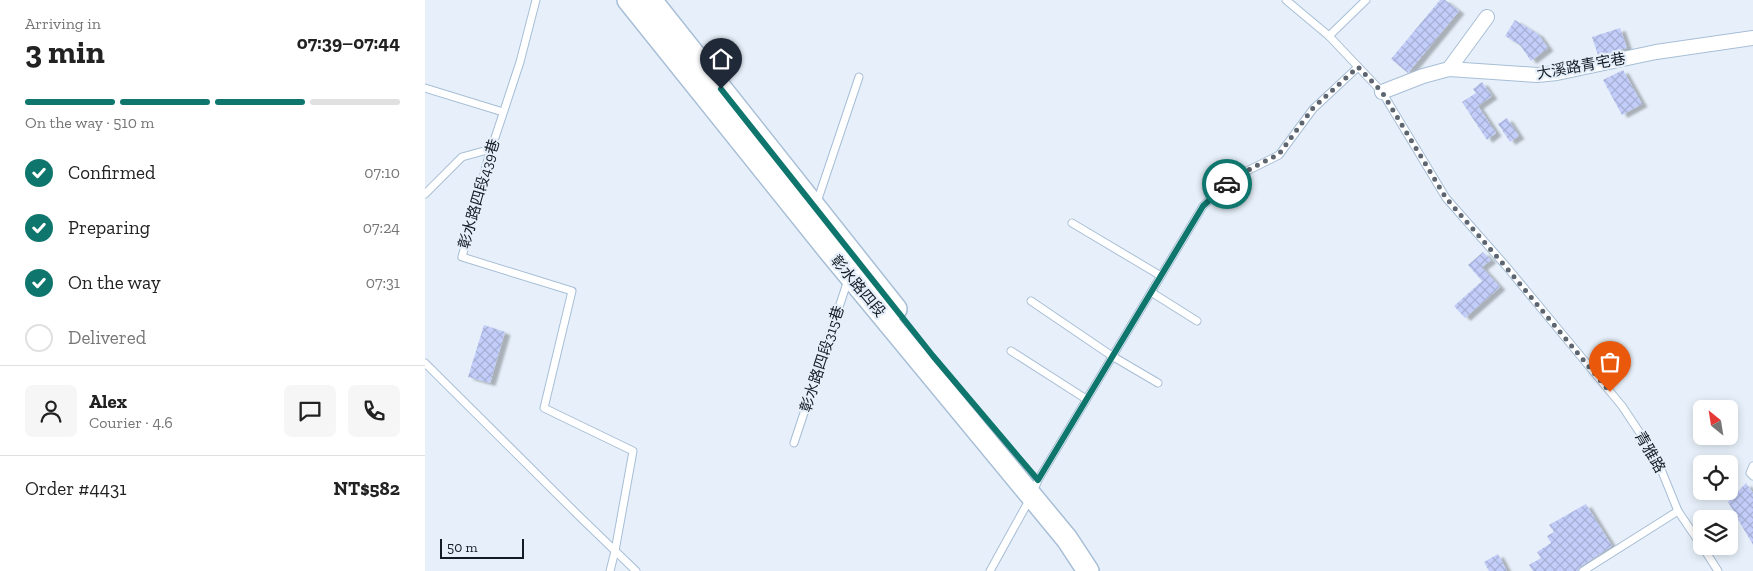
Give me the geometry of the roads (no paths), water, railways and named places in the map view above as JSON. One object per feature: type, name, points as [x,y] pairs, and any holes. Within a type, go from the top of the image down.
[{"type":"main road","name":"彰水路四段","points":[[628,0],[837,247],[933,356],[1035,487],[1088,571]]},
{"type":"main road","name":"彰水路四段","points":[[651,0],[815,208],[837,247],[850,276],[1035,487],[1079,532],[1105,571]]},
{"type":"street","points":[[1449,69],[1487,17]]},
{"type":"street","name":"大溪路青宅巷","points":[[1382,92],[1423,76],[1449,69],[1543,74],[1656,52],[1753,38]]},
{"type":"lane","name":"彰水路四段439巷","points":[[536,0],[521,62],[491,149],[462,257],[573,291],[544,408],[633,450],[615,551]]},
{"type":"lane","name":"青雅路","points":[[1286,0],[1329,36],[1382,92],[1446,198],[1621,406],[1656,457],[1678,511],[1693,534]]},
{"type":"lane","points":[[1329,36],[1366,0]]},
{"type":"lane","points":[[990,571],[1035,487],[1086,399],[1203,206],[1233,178],[1279,154],[1313,108],[1358,67]]},
{"type":"lane","points":[[815,208],[859,77]]},
{"type":"lane","points":[[425,88],[503,112]]},
{"type":"lane","points":[[425,194],[462,157],[491,149]]},
{"type":"lane","points":[[1072,223],[1161,276]]},
{"type":"lane","name":"彰水路四段315巷","points":[[794,443],[850,276]]},
{"type":"lane","points":[[1151,292],[1197,321]]},
{"type":"lane","points":[[1031,301],[1112,356],[1158,382]]},
{"type":"lane","points":[[1011,351],[1086,399]]},
{"type":"lane","points":[[425,363],[636,571]]},
{"type":"lane","points":[[1753,466],[1751,473],[1753,476]]},
{"type":"lane","points":[[1583,571],[1678,511]]},
{"type":"lane","points":[[610,571],[615,551]]},
{"type":"lane","name":"青雅路","points":[[1707,555],[1718,571]]}]
